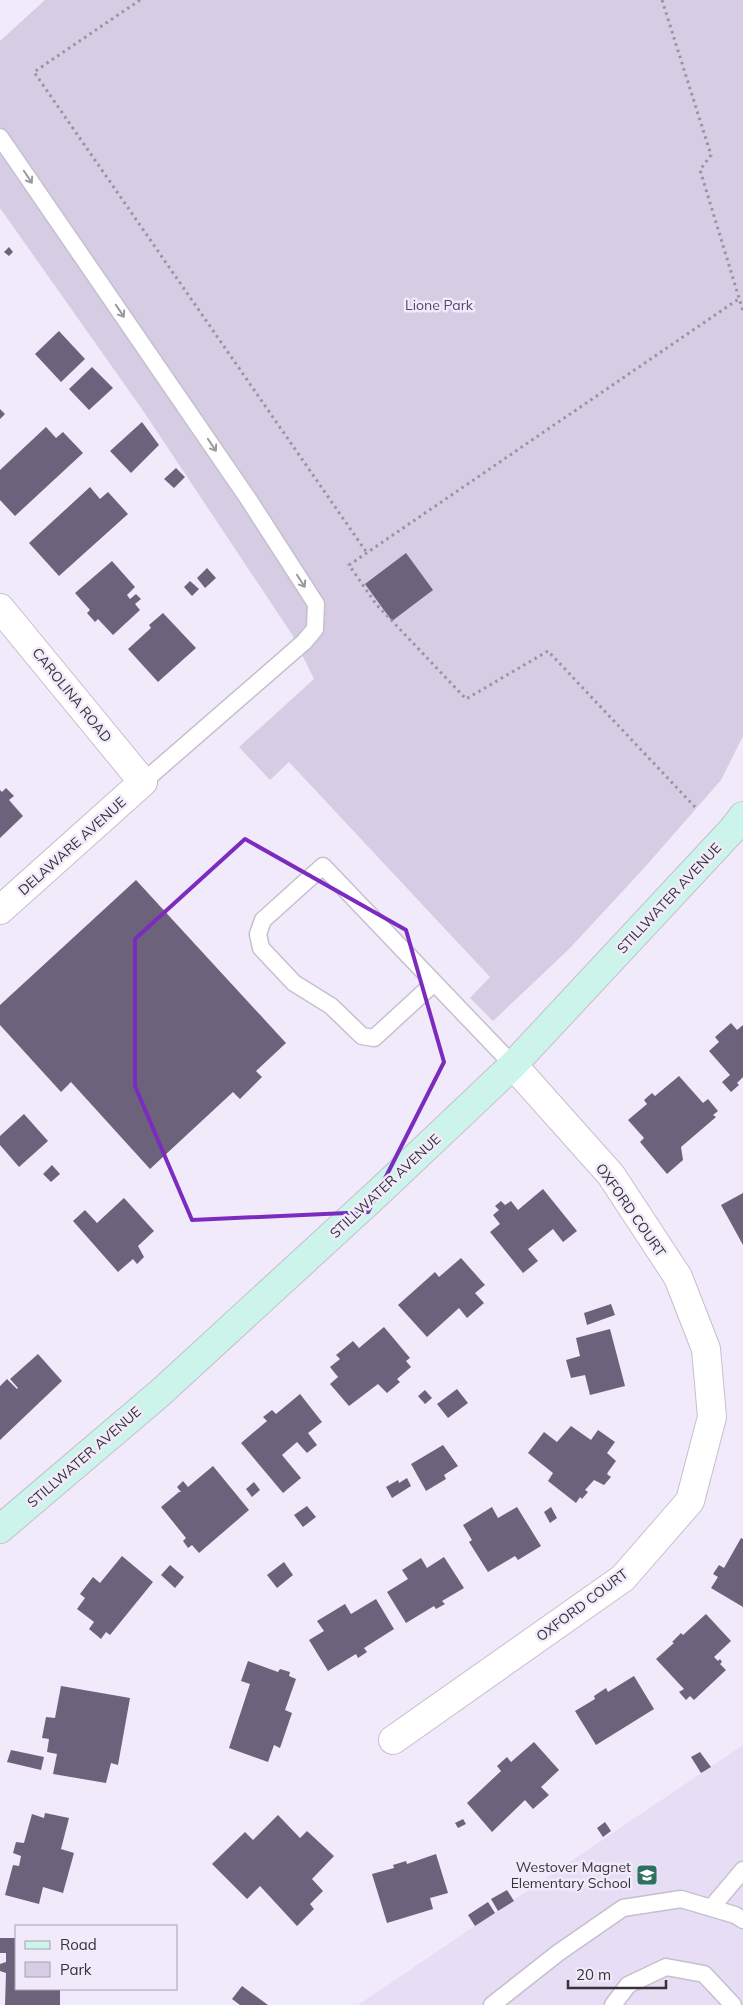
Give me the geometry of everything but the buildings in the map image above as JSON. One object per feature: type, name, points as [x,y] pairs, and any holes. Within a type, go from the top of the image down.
[{"type":"main road","name":"STILLWATER AVENUE","points":[[0,1529],[160,1392],[513,1066],[743,816]]},
{"type":"street","name":"CAROLINA ROAD","points":[[0,608],[143,782]]},
{"type":"street","name":"DELAWARE AVENUE","points":[[0,910],[143,782]]},
{"type":"street","name":"OXFORD COURT","points":[[393,1740],[623,1578],[690,1501],[712,1417],[706,1349],[678,1277],[611,1175],[513,1066]]},
{"type":"lane","points":[[0,137],[249,500],[316,604],[315,629],[304,642],[143,782]]},
{"type":"lane","points":[[434,983],[374,1038],[362,1036],[331,1006],[294,984],[261,948],[258,934],[263,920],[323,866],[513,1066]]},
{"type":"lane","points":[[711,1908],[743,1870]]},
{"type":"lane","points":[[492,2005],[558,1953],[623,1908],[681,1899],[735,1915],[743,1920]]},
{"type":"lane","points":[[613,2005],[628,1985],[666,1967],[704,1974],[733,2005]]},
{"type":"path","points":[[140,0],[34,72],[367,553]]},
{"type":"path","points":[[662,0],[711,155],[700,170],[743,311]]},
{"type":"path","points":[[695,808],[548,651],[466,699],[376,604],[349,566],[740,298]]},
{"type":"highlighted area","points":[[245,839],[406,930],[444,1062],[368,1212],[192,1220],[135,1086],[135,939]]},
{"type":"shaded area","name":"Westover Magnet Elementary School","points":[[743,1745],[743,2005],[358,2005]]},
{"type":"green space","name":"Lione Park","points":[[45,0],[743,0],[743,736],[721,780],[645,867],[569,949],[493,1021],[470,998],[490,977],[289,762],[270,780],[239,747],[314,679],[293,636],[144,412],[0,208],[0,41]]},
{"type":"place","name":"Westover Magnet Elementary School","points":[[647,1875]]}]
